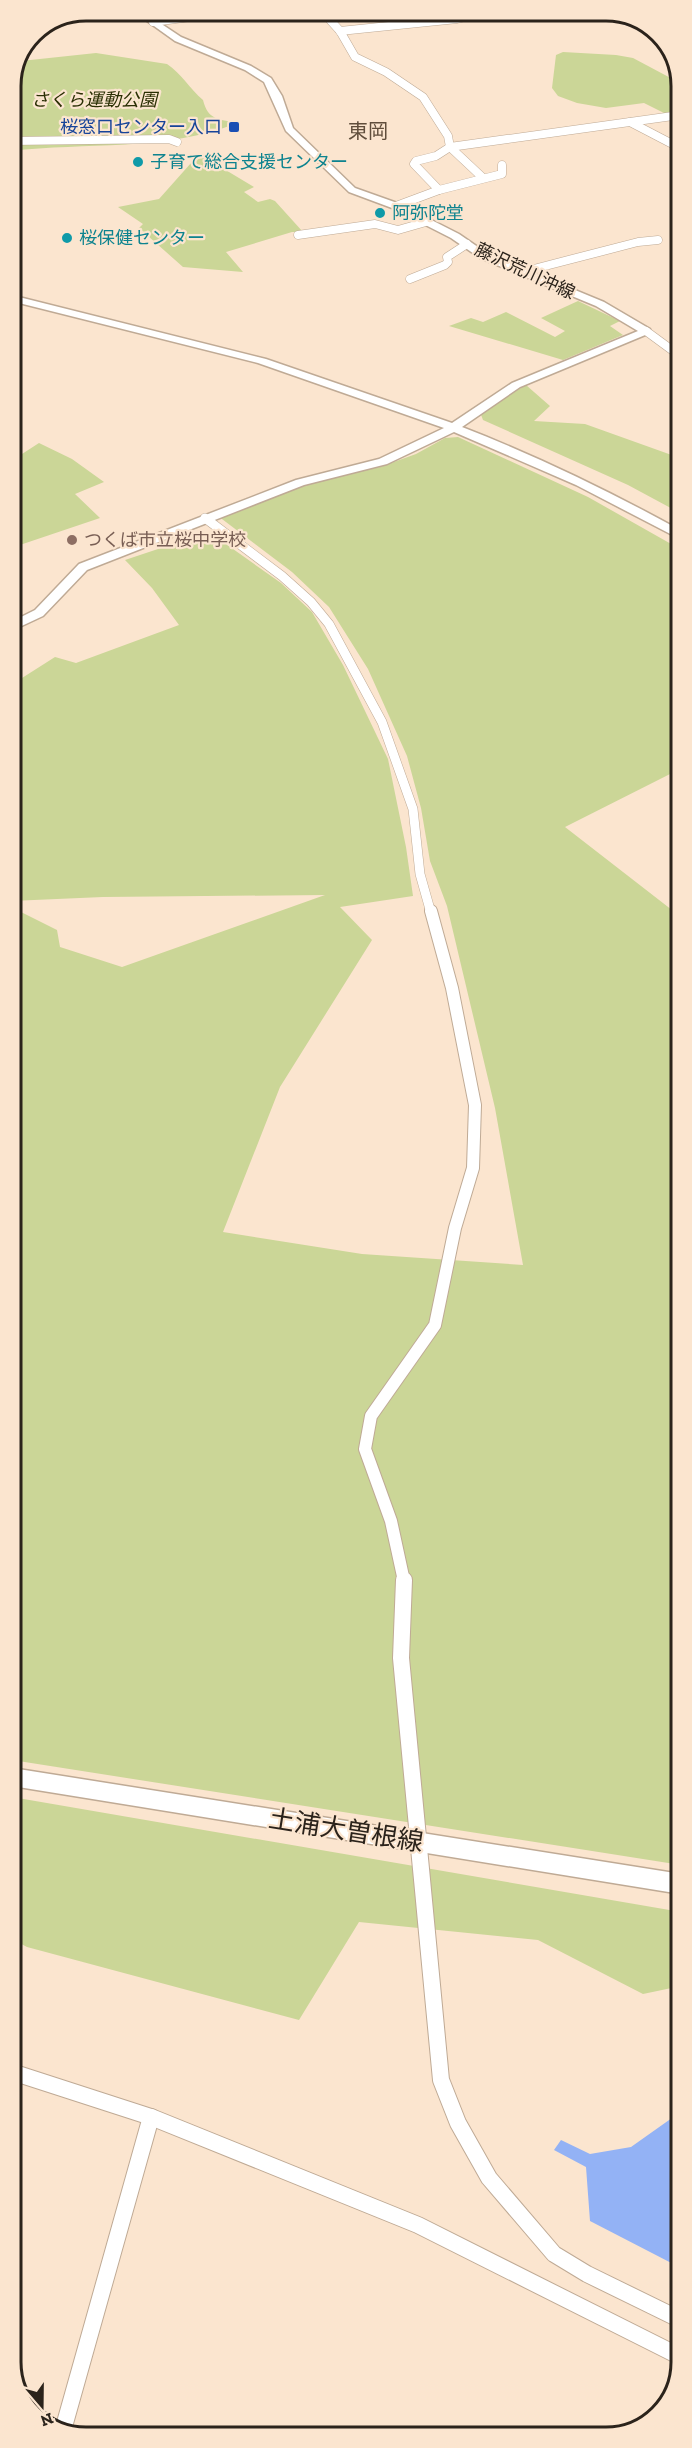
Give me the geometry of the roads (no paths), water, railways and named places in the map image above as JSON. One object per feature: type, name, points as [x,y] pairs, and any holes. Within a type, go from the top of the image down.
[{"type":"main road","name":"藤沢荒川沖線","points":[[153,21],[178,39],[248,68],[268,80],[277,96],[285,123],[294,136],[345,186],[360,194],[396,206],[467,244],[484,256],[600,304],[646,331]]},
{"type":"main road","points":[[21,291],[178,329],[270,354],[379,388],[463,420],[570,467],[671,519]]},
{"type":"main road","points":[[21,301],[261,361],[452,427],[611,498],[671,530]]},
{"type":"main road","points":[[21,622],[39,613],[83,567],[205,518],[320,476],[394,458],[429,442],[516,385],[646,331]]},
{"type":"main road","name":"土浦大曽根線","points":[[21,1779],[671,1882]]},
{"type":"street","points":[[331,21],[340,31],[355,57],[386,72],[423,97],[448,135],[450,147],[482,177]]},
{"type":"street","points":[[340,31],[414,21]]},
{"type":"street","points":[[439,190],[414,164],[416,161],[436,156],[450,147],[671,116]]},
{"type":"street","points":[[630,122],[671,143]]},
{"type":"street","points":[[21,141],[169,139],[177,142]]},
{"type":"street","points":[[396,206],[482,177],[502,174],[502,165]]},
{"type":"street","points":[[298,235],[375,224],[398,230],[426,222]]},
{"type":"street","points":[[522,272],[605,249],[658,240]]},
{"type":"street","points":[[410,279],[445,265],[448,262],[447,257],[467,244]]},
{"type":"street","points":[[646,331],[671,349]]},
{"type":"street","points":[[205,518],[282,576],[311,602],[329,624],[382,722],[413,809],[420,874],[452,988],[475,1105],[473,1168],[455,1228],[435,1325],[371,1416],[365,1449],[391,1521],[405,1585],[401,1658],[416,1841],[441,2080],[458,2123],[489,2178],[554,2254],[587,2274],[671,2315]]},
{"type":"street","points":[[21,2075],[151,2117],[418,2225],[671,2352]]},
{"type":"street","points":[[65,2423],[151,2117]]},
{"type":"water","points":[[671,2119],[671,2263],[590,2221],[586,2167],[554,2150],[561,2140],[590,2154],[631,2147]]},
{"type":"place","name":"桜窓口センター入口","points":[[234,127]]},
{"type":"place","name":"子育て総合支援センター","points":[[138,162]]},
{"type":"place","name":"阿弥陀堂","points":[[380,213]]},
{"type":"place","name":"桜保健センター","points":[[67,238]]},
{"type":"place","name":"つくば市立桜中学校","points":[[72,540]]},
{"type":"district","name":"東岡","points":[[368,131]]},
{"type":"park label","name":"さくら運動公園","points":[[94,100]]}]
